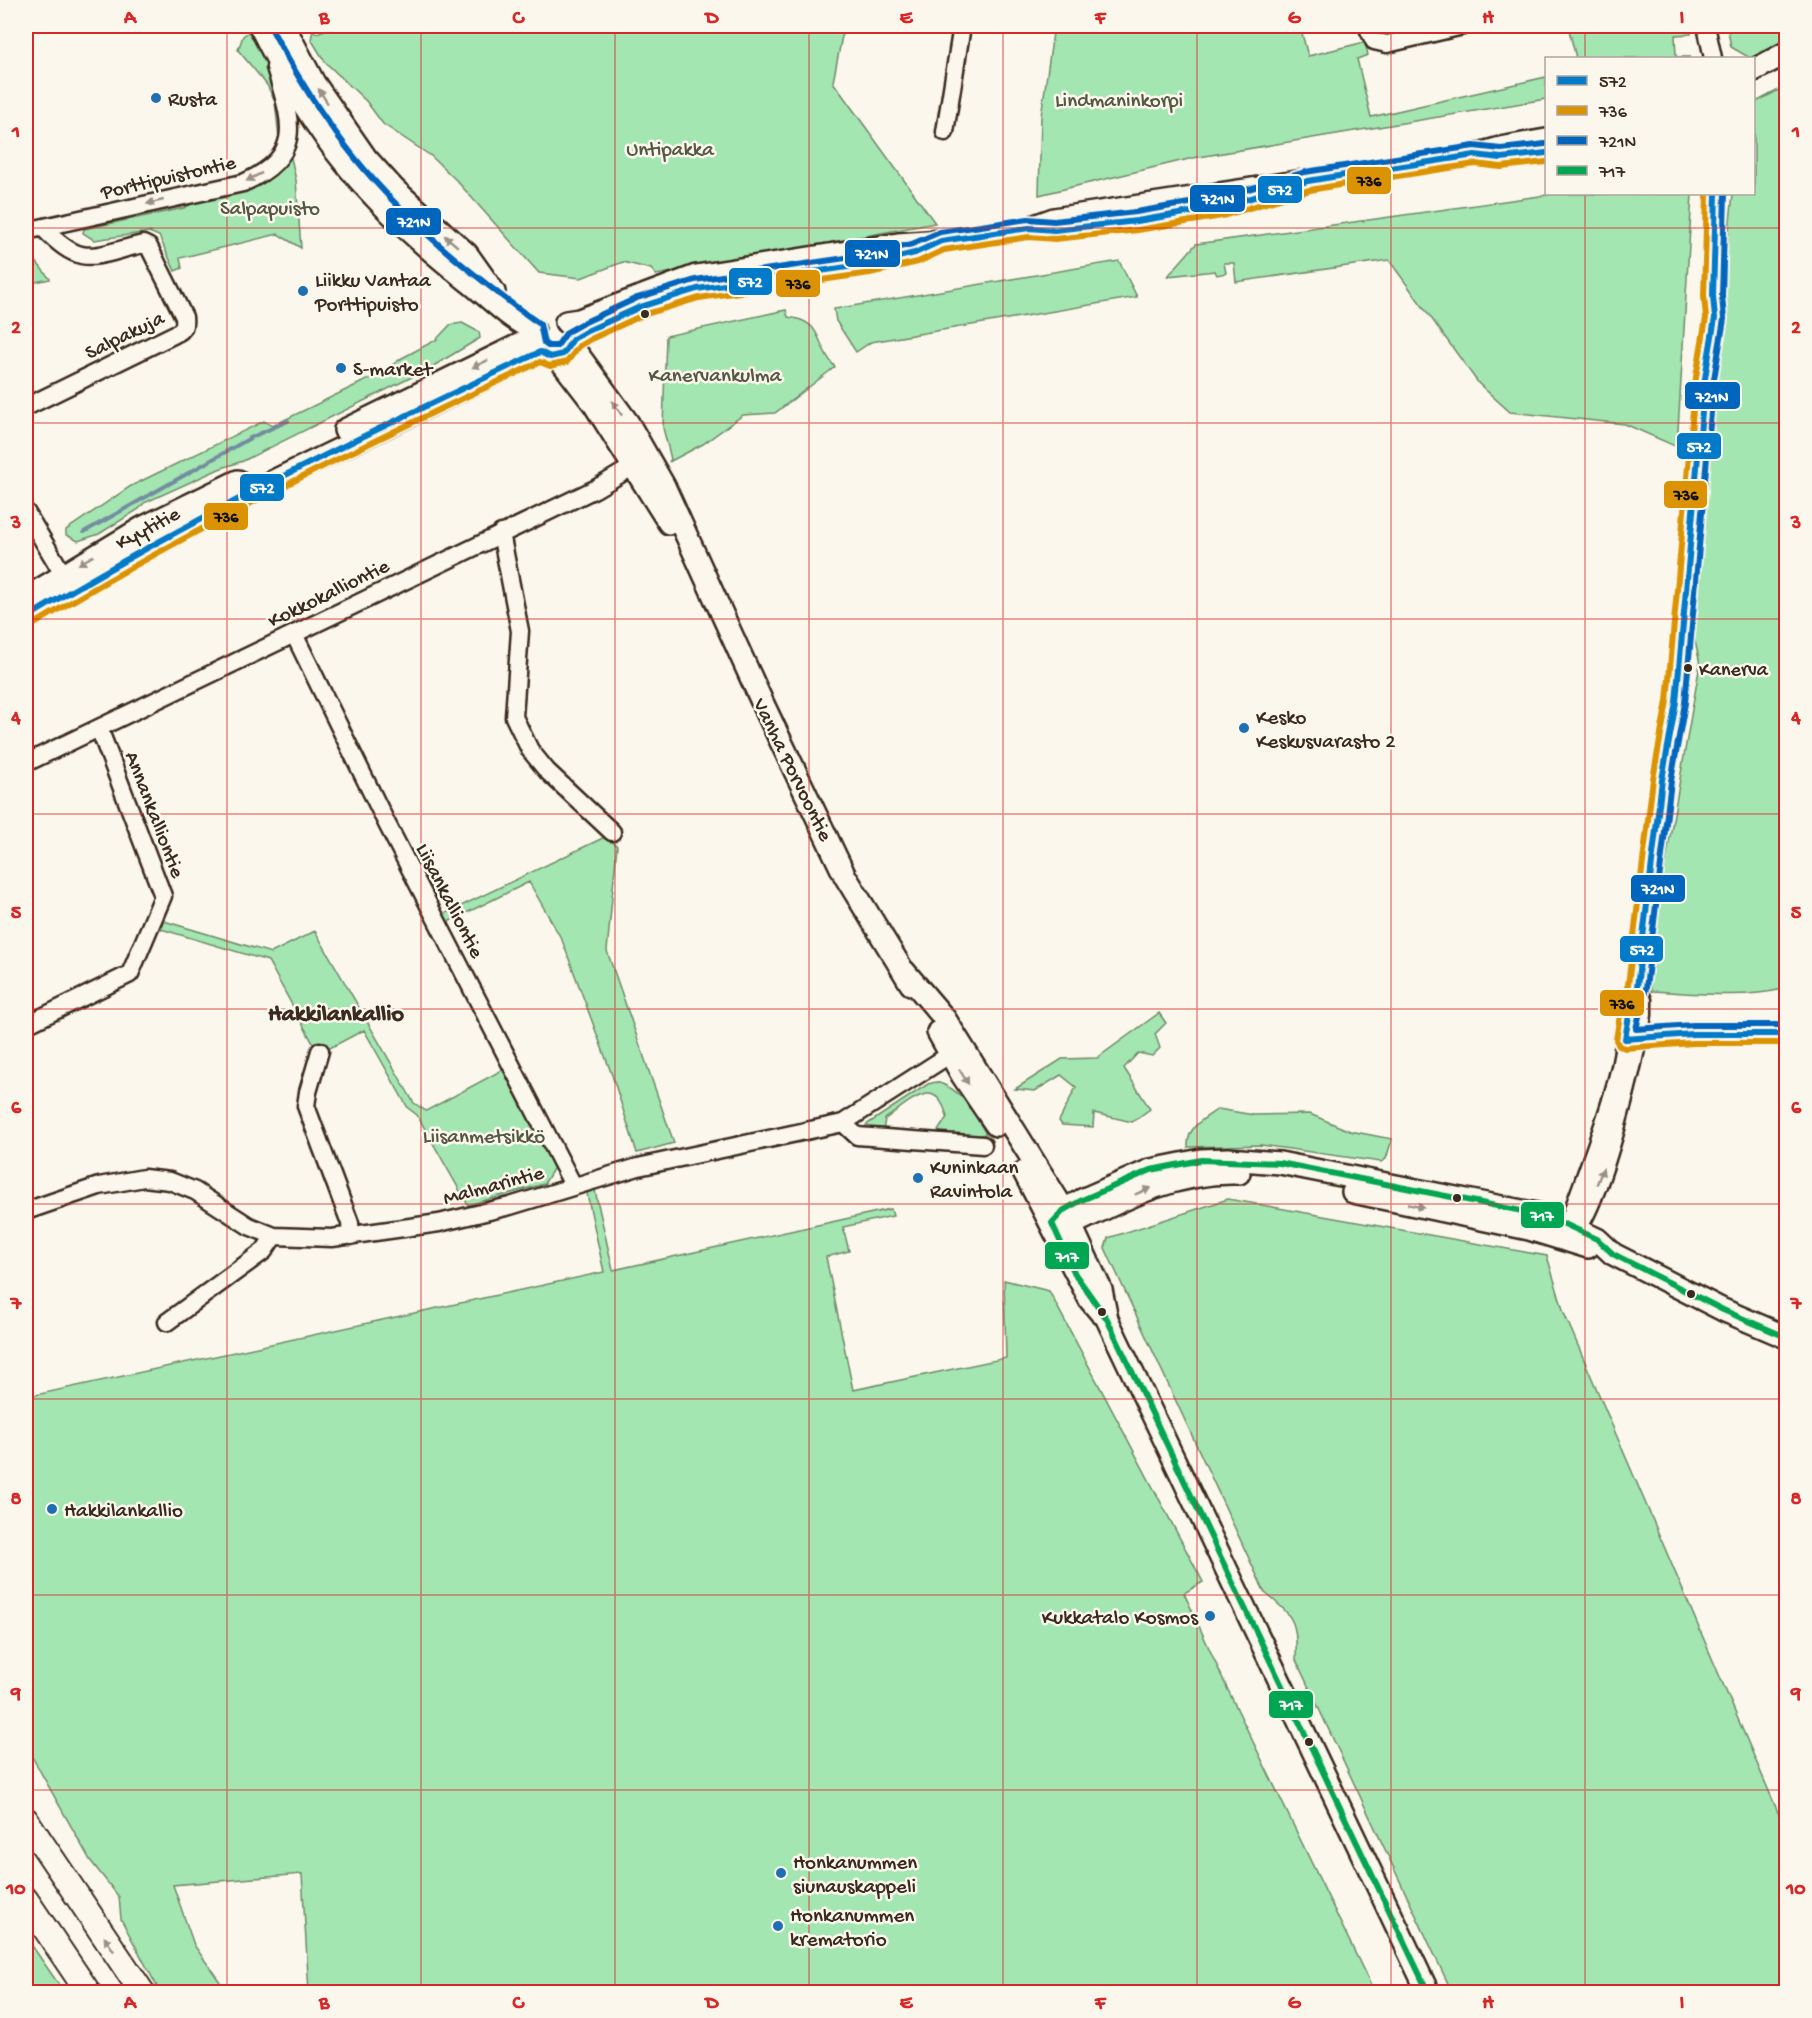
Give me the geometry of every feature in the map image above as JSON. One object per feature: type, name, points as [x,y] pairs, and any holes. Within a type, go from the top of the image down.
[{"type":"highway","points":[[26,1820],[142,1992]]},
{"type":"highway","points":[[26,1900],[88,1992]]},
{"type":"main road","name":"Vanha Porvoontie","points":[[284,26],[314,83],[366,158],[394,189],[467,254],[490,288],[551,338],[601,384],[641,462],[680,517],[696,560],[845,876],[904,971],[957,1050],[1002,1134],[1063,1219],[1064,1252],[1090,1300],[1107,1319],[1428,1992]]},
{"type":"main road","name":"Vanha Porvoontie","points":[[263,31],[296,95],[324,139],[366,190],[427,248],[517,322],[551,338]]},
{"type":"main road","points":[[1755,69],[1786,53]]},
{"type":"main road","points":[[1755,85],[1786,69]]},
{"type":"main road","name":"Kyytitie","points":[[26,618],[67,581],[142,528],[551,338],[579,321],[696,276],[898,244],[941,241],[1029,228],[1054,219],[1475,155],[1545,140]]},
{"type":"main road","name":"Kyytitie","points":[[1475,155],[1501,158],[1545,153]]},
{"type":"main road","name":"Kyytitie","points":[[26,598],[67,581]]},
{"type":"main road","points":[[1063,1219],[1159,1184],[1204,1174],[1262,1174],[1572,1231],[1597,1239],[1610,1252],[1723,1310],[1786,1337]]},
{"type":"street","points":[[945,132],[962,26]]},
{"type":"street","points":[[1367,26],[1374,41],[1387,44],[1463,26]]},
{"type":"street","points":[[1706,26],[1713,57]]},
{"type":"street","name":"Porttipuistontie","points":[[26,231],[243,183],[268,170],[285,148],[291,130],[286,104],[263,31]]},
{"type":"street","points":[[1572,1231],[1607,1159],[1632,1039],[1632,998],[1637,987],[1662,780],[1676,702],[1710,336],[1706,316],[1713,296],[1716,195]]},
{"type":"street","name":"Salpakuja","points":[[26,406],[175,334],[185,325],[184,317],[149,247],[143,244],[89,256],[75,255],[63,248],[43,228]]},
{"type":"street","name":"Kokkokalliontie","points":[[26,763],[602,485],[641,462]]},
{"type":"street","points":[[26,513],[67,581]]},
{"type":"street","points":[[501,533],[520,631],[514,717],[530,750],[547,771],[612,832]]},
{"type":"street","name":"Liisankalliontie","points":[[294,634],[387,824],[573,1185]]},
{"type":"street","name":"Annankalliontie","points":[[26,1025],[130,974],[163,896],[99,728]]},
{"type":"street","points":[[1632,1039],[1693,1034],[1786,1034]]},
{"type":"street","name":"Malmarintie","points":[[26,1210],[106,1184],[134,1178],[156,1178],[195,1191],[249,1226],[273,1236],[306,1239],[351,1236],[468,1217],[573,1185],[672,1159],[843,1123],[957,1050]]},
{"type":"street","points":[[320,1051],[306,1107],[350,1222],[351,1236]]},
{"type":"street","points":[[843,1123],[857,1136],[982,1145]]},
{"type":"street","points":[[166,1322],[264,1251],[273,1236]]},
{"type":"green space","name":"Untipakka","points":[[335,26],[844,26],[833,82],[935,223],[656,275],[651,269],[623,262],[581,278],[539,273],[456,180],[431,156],[383,124],[366,101],[325,62],[311,39],[313,30],[317,33]]},
{"type":"green space","name":"Lindmaninkorpi","points":[[1054,26],[1300,26],[1308,56],[1365,42],[1368,55],[1357,59],[1371,117],[1545,77],[1545,99],[1193,158],[1039,195],[1041,116]]},
{"type":"green space","points":[[1568,26],[1691,26],[1691,34],[1675,35],[1676,57],[1576,57]]},
{"type":"green space","points":[[1737,26],[1786,26],[1786,48],[1748,57],[1731,47],[1728,31]]},
{"type":"green space","points":[[250,31],[273,77],[286,120],[279,138],[275,102],[267,85],[238,50],[243,36]]},
{"type":"green space","points":[[1786,86],[1786,978],[1783,989],[1751,994],[1717,995],[1651,991],[1650,967],[1659,900],[1700,664],[1694,636],[1706,437],[1733,195],[1755,195],[1755,102]]},
{"type":"green space","name":"Salpapuisto","points":[[290,153],[296,180],[301,248],[278,234],[180,258],[182,268],[175,271],[159,236],[149,232],[94,240],[83,233],[84,229],[184,208]]},
{"type":"green space","points":[[1547,195],[1692,195],[1677,447],[1625,424],[1510,412],[1479,384],[1389,260],[1236,282],[1234,263],[1224,263],[1226,273],[1217,275],[1215,271],[1168,276],[1196,244]]},
{"type":"green space","points":[[27,250],[50,279],[26,284]]},
{"type":"green space","points":[[1119,261],[1137,297],[871,342],[856,352],[836,321],[834,309]]},
{"type":"green space","name":"Kanervankulma","points":[[786,310],[788,317],[808,323],[813,328],[835,367],[775,413],[743,415],[703,444],[669,462],[671,459],[663,428],[666,336]]},
{"type":"green space","points":[[462,323],[479,332],[480,338],[430,368],[243,461],[219,469],[144,503],[139,509],[99,534],[78,541],[66,535],[66,530],[131,486],[264,421],[272,426],[381,373],[402,358],[436,340],[450,325]]},
{"type":"green space","points":[[607,836],[617,846],[607,951],[674,1143],[637,1153],[612,1075],[562,940],[529,882],[448,922],[444,914]]},
{"type":"green space","name":"Liisanmetsikkö","points":[[164,921],[271,953],[315,931],[414,1103],[426,1111],[504,1069],[555,1166],[544,1184],[468,1205],[417,1115],[408,1108],[364,1030],[328,1049],[315,1047],[268,961],[161,929]]},
{"type":"green space","points":[[1159,1013],[1166,1023],[1155,1034],[1160,1048],[1152,1056],[1138,1053],[1124,1068],[1150,1109],[1132,1122],[1094,1113],[1093,1127],[1062,1125],[1059,1121],[1076,1087],[1061,1075],[1035,1091],[1015,1089],[1062,1059],[1097,1058]]},
{"type":"green space","points":[[936,1082],[953,1090],[966,1102],[986,1134],[952,1140],[938,1131],[947,1117],[936,1096],[929,1094],[912,1100],[885,1119],[883,1131],[869,1129],[866,1125],[928,1084]]},
{"type":"green space","points":[[1218,1109],[1254,1115],[1310,1114],[1350,1131],[1392,1139],[1386,1159],[1381,1162],[1261,1145],[1188,1147],[1188,1140],[1193,1129]]},
{"type":"green space","points":[[594,1186],[613,1270],[891,1209],[893,1216],[843,1227],[849,1251],[826,1257],[853,1390],[1006,1358],[1004,1280],[1049,1291],[1203,1582],[1184,1593],[1228,1690],[1374,1992],[579,1992],[578,1988],[424,1987],[423,1992],[309,1992],[302,1874],[173,1885],[194,1945],[227,1992],[160,1992],[121,1919],[119,1897],[90,1860],[26,1746],[26,1397],[604,1272],[586,1189]]},
{"type":"green space","points":[[1228,1199],[1547,1256],[1564,1313],[1786,1831],[1786,1992],[1452,1992],[1296,1660],[1296,1637],[1292,1621],[1283,1608],[1265,1593],[1105,1248],[1108,1238]]},
{"type":"green space","points":[[26,1937],[64,1992],[26,1992]]},
{"type":"waterway","points":[[84,532],[252,437],[288,421]]},
{"type":"transit line","name":"721N","points":[[270,26],[331,126],[378,185],[404,212],[464,266],[540,324],[544,343],[548,346],[557,346],[567,332],[637,298],[695,280],[866,255],[912,244],[940,232],[1028,219],[1054,221],[1136,212],[1219,198],[1305,172],[1474,146],[1501,149],[1545,144]]},
{"type":"transit line","name":"572","points":[[26,618],[151,546],[279,478],[409,414],[540,352],[550,357],[563,354],[573,339],[587,331],[640,307],[697,289],[868,264],[915,253],[941,241],[1029,228],[1054,230],[1137,221],[1221,207],[1308,181],[1332,177],[1475,155],[1501,158],[1545,153]]},
{"type":"transit line","name":"736","points":[[31,626],[155,554],[282,487],[540,362],[550,366],[567,362],[579,346],[643,315],[699,298],[870,273],[918,262],[944,250],[1029,237],[1055,239],[1138,230],[1222,216],[1310,190],[1475,164],[1501,167],[1545,162]]},
{"type":"transit line","name":"736","points":[[1707,195],[1704,296],[1706,318],[1696,377],[1667,701],[1653,779],[1628,985],[1623,996],[1616,1040],[1619,1046],[1625,1048],[1693,1043],[1786,1043]]},
{"type":"transit line","name":"572","points":[[1716,195],[1713,296],[1715,318],[1705,378],[1676,702],[1662,780],[1637,987],[1632,998],[1625,1039],[1693,1034],[1786,1034]]},
{"type":"transit line","name":"721N","points":[[1725,195],[1722,296],[1724,319],[1714,379],[1685,703],[1671,781],[1646,988],[1636,1029],[1693,1025],[1786,1025]]},
{"type":"transit line","name":"717","points":[[1428,1992],[1107,1319],[1075,1274],[1052,1223],[1064,1210],[1082,1200],[1151,1170],[1201,1160],[1280,1163],[1547,1216],[1597,1239],[1613,1254],[1723,1310],[1786,1337]]},
{"type":"place","name":"Rusta","points":[[156,98]]},
{"type":"place","name":"Liikku Vantaa Porttipuisto","points":[[303,291]]},
{"type":"place","name":"S-market","points":[[341,368]]},
{"type":"place","name":"Kanerva","points":[[1688,668]]},
{"type":"place","name":"Kesko Keskusvarasto 2","points":[[1244,728]]},
{"type":"place","name":"Kuninkaan Ravintola","points":[[918,1178]]},
{"type":"place","name":"Hakkilankallio","points":[[52,1509]]},
{"type":"place","name":"Kukkatalo Kosmos","points":[[1210,1616]]},
{"type":"place","name":"Honkanummen siunauskappeli","points":[[781,1873]]},
{"type":"place","name":"Honkanummen krematorio","points":[[778,1926]]},
{"type":"district","name":"Hakkilankallio","points":[[336,1012]]}]
